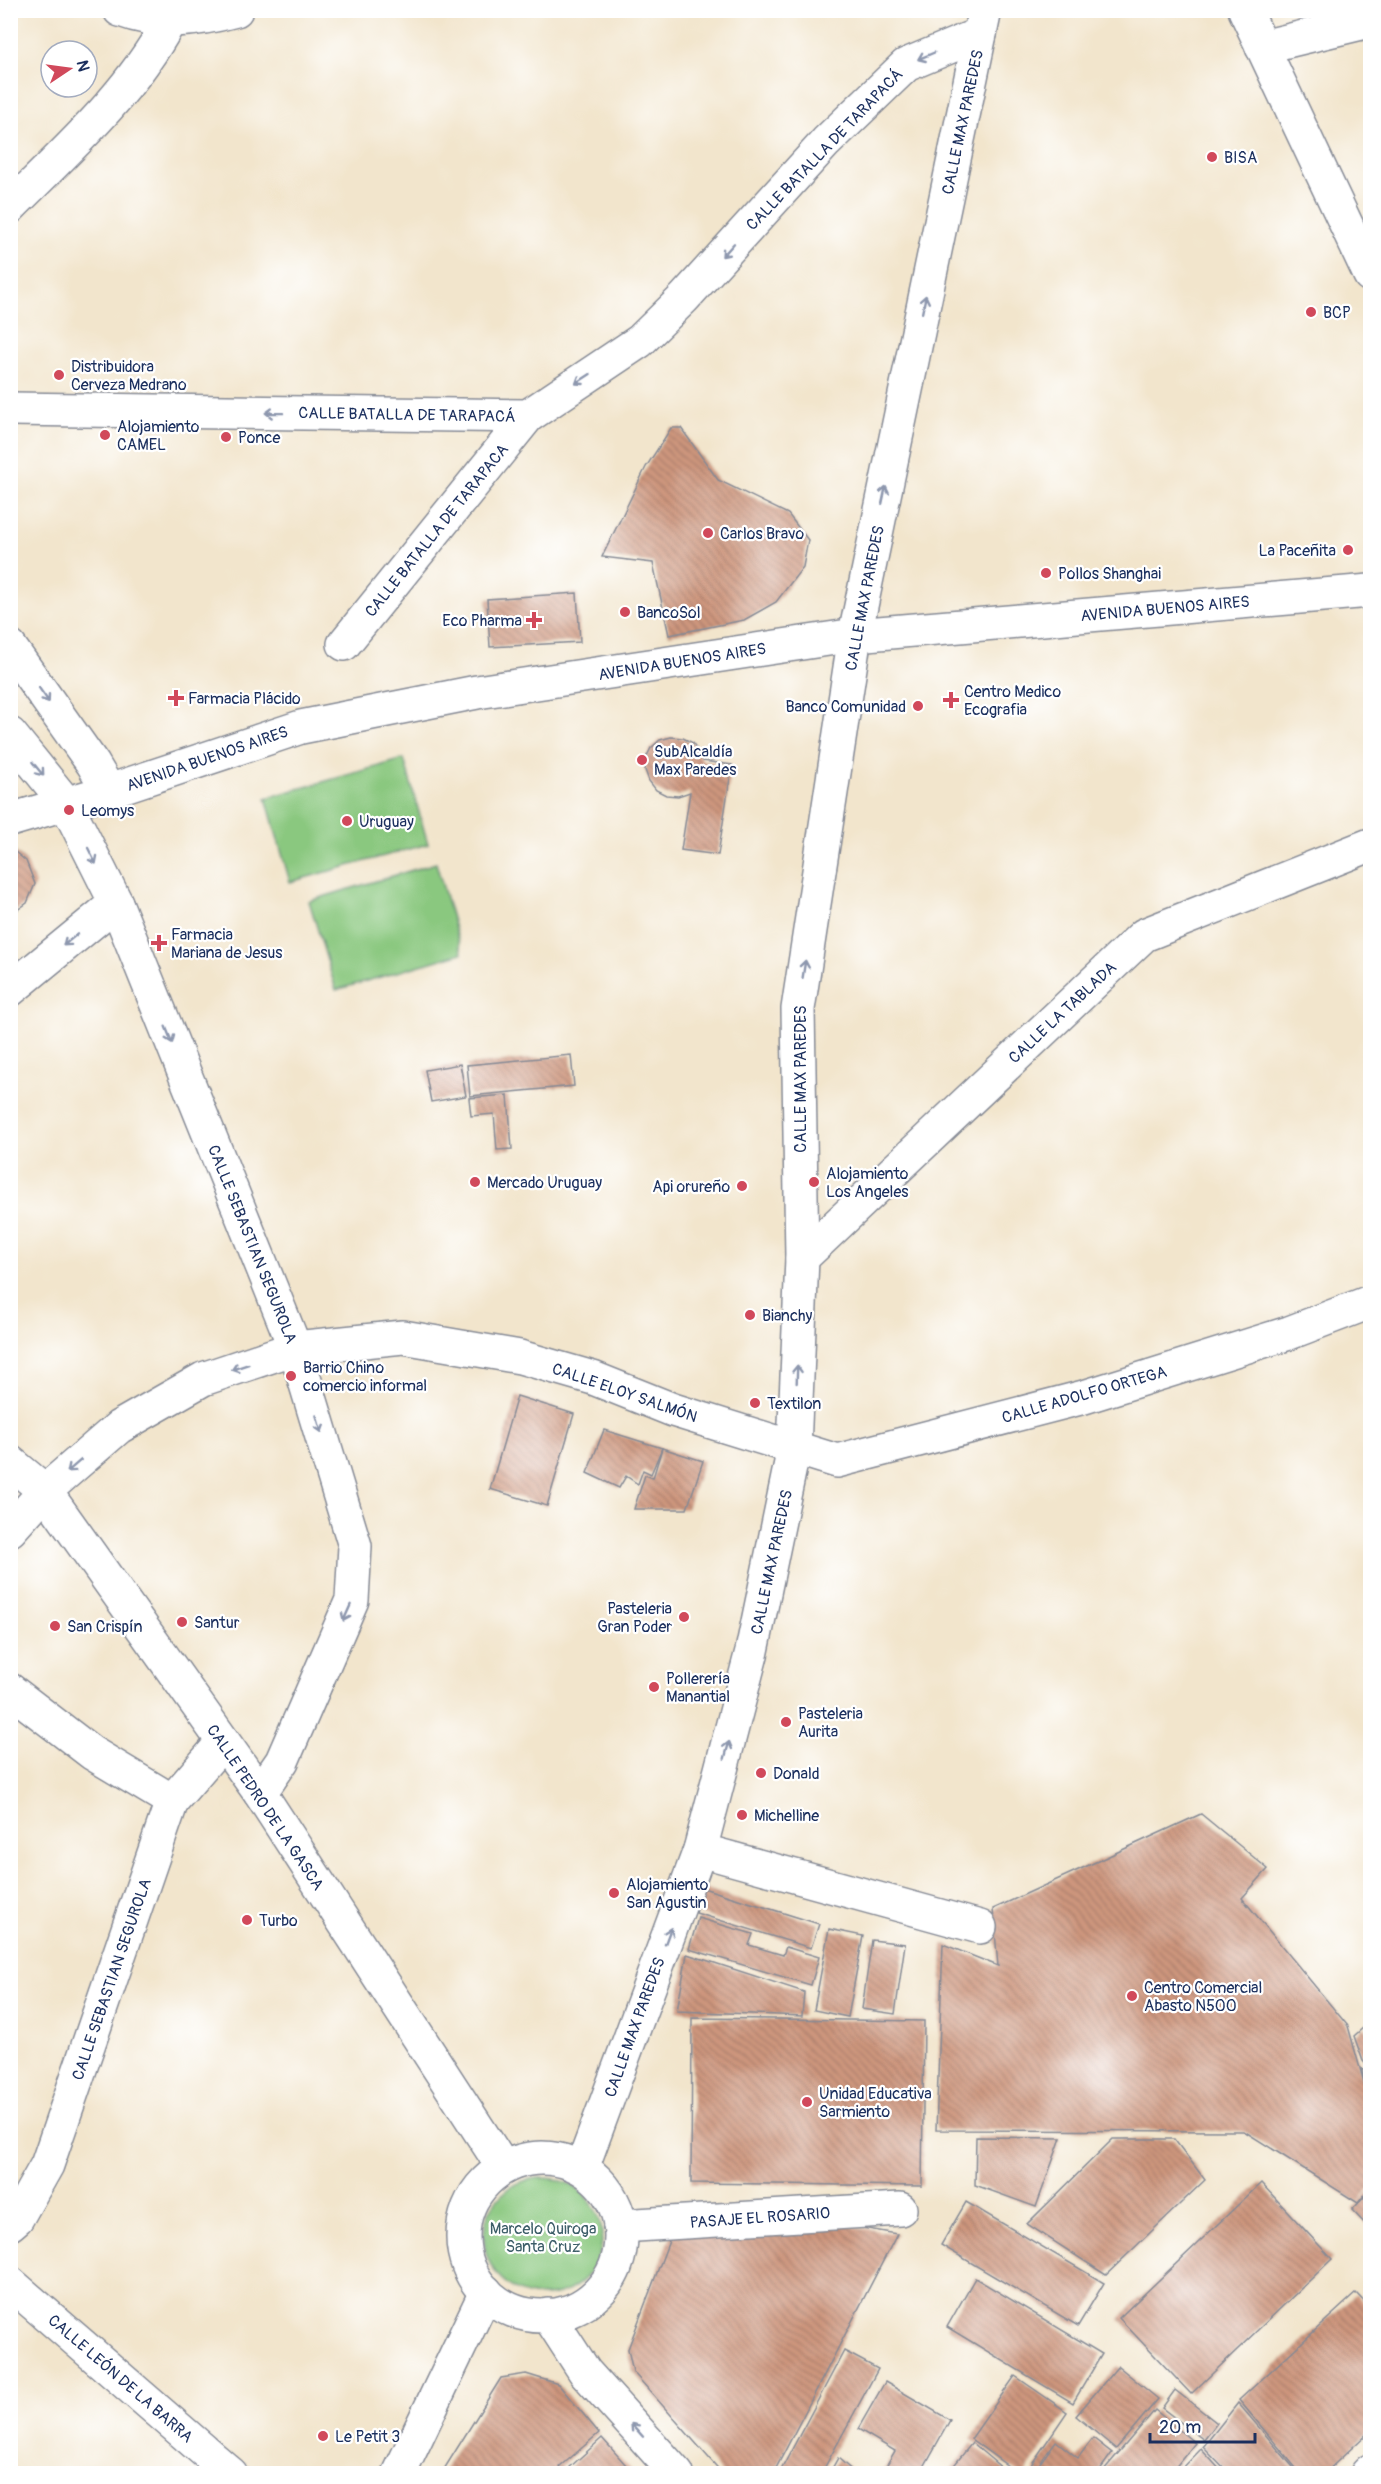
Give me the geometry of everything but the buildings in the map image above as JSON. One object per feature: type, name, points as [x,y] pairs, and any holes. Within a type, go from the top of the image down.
[{"type":"street","points":[[120,10],[144,19],[169,22],[213,17],[237,10]]},
{"type":"street","points":[[1245,10],[1371,275]]},
{"type":"street","points":[[1262,47],[1371,21]]},
{"type":"street","points":[[10,207],[120,96],[140,71],[169,22]]},
{"type":"street","name":"CALLE BATALLA DE TARAPACÁ","points":[[10,409],[528,416],[640,341],[684,298],[826,142],[906,65],[983,22]]},
{"type":"street","name":"CALLE MAX PAREDES","points":[[582,2168],[700,1850],[752,1651],[794,1448],[802,1258],[798,1009],[855,634],[983,22]]},
{"type":"street","name":"CALLE BATALLA DE TARAPACA","points":[[344,644],[528,416]]},
{"type":"street","name":"AVENIDA BUENOS AIRES","points":[[10,820],[109,791],[301,727],[477,692],[855,634],[1371,591]]},
{"type":"street","points":[[10,647],[93,764],[109,791]]},
{"type":"street","name":"CALLE SEBASTIAN SEGUROLA","points":[[10,734],[66,803],[116,903],[295,1348],[355,1546],[352,1600],[282,1761],[260,1792]]},
{"type":"street","name":"CALLE LA TABLADA","points":[[802,1258],[1144,935],[1371,845]]},
{"type":"street","points":[[10,990],[116,903]]},
{"type":"street","name":"CALLE ADOLFO ORTEGA","points":[[794,1448],[837,1461],[1084,1397],[1289,1333],[1371,1302]]},
{"type":"street","name":"CALLE ELOY SALMÓN","points":[[10,1530],[45,1491],[119,1427],[203,1379],[295,1348],[403,1337],[520,1356],[593,1378],[673,1410],[794,1448]]},
{"type":"street","name":"CALLE PEDRO DE LA GASCA","points":[[10,1462],[45,1491],[260,1792],[503,2168]]},
{"type":"street","points":[[10,1690],[92,1754],[172,1801]]},
{"type":"street","name":"CALLE SEBASTIAN SEGUROLA","points":[[10,2224],[17,2218],[47,2164],[172,1801],[223,1742]]},
{"type":"street","points":[[700,1850],[980,1927]]},
{"type":"street","points":[[529,2158],[556,2158],[582,2168],[600,2183],[614,2203],[620,2226],[618,2258],[604,2286],[579,2307],[548,2315],[525,2314],[504,2306],[486,2292],[474,2276],[466,2257],[463,2236],[466,2215],[474,2196],[487,2180],[503,2168],[529,2158]]},
{"type":"street","name":"PASAJE EL ROSARIO","points":[[620,2226],[900,2209]]},
{"type":"street","name":"CALLE LEÓN DE LA BARRA","points":[[10,2283],[231,2474]]},
{"type":"street","points":[[399,2474],[486,2292]]},
{"type":"street","points":[[548,2315],[585,2372],[677,2474]]},
{"type":"green space","name":"Uruguay","points":[[404,759],[428,844],[290,882],[266,798]]},
{"type":"green space","points":[[436,863],[462,953],[336,990],[309,901]]},
{"type":"green space","name":"Marcelo Quiroga Santa Cruz","points":[[543,2178],[566,2182],[585,2195],[598,2214],[602,2237],[598,2260],[585,2279],[566,2292],[543,2296],[520,2292],[501,2279],[488,2260],[484,2237],[488,2214],[501,2195],[520,2182]]},
{"type":"place","name":"BISA","points":[[1212,157]]},
{"type":"place","name":"BCP","points":[[1311,312]]},
{"type":"place","name":"Distribuidora Cerveza Medrano","points":[[59,375]]},
{"type":"place","name":"Alojamiento CAMEL","points":[[105,435]]},
{"type":"place","name":"Ponce","points":[[226,437]]},
{"type":"place","name":"Carlos Bravo","points":[[708,533]]},
{"type":"place","name":"La Paceñita","points":[[1348,550]]},
{"type":"place","name":"Pollos Shanghai","points":[[1046,573]]},
{"type":"place","name":"BancoSol","points":[[625,612]]},
{"type":"place","name":"Eco Pharma","points":[[534,620]]},
{"type":"place","name":"Farmacia Plácido","points":[[176,698]]},
{"type":"place","name":"Centro Medico Ecografia","points":[[951,700]]},
{"type":"place","name":"Banco Comunidad","points":[[918,706]]},
{"type":"place","name":"SubAlcaldía Max Paredes","points":[[642,760]]},
{"type":"place","name":"Leomys","points":[[69,810]]},
{"type":"place","name":"Uruguay","points":[[347,821]]},
{"type":"place","name":"Farmacia Mariana de Jesus","points":[[159,943]]},
{"type":"place","name":"Mercado Uruguay","points":[[475,1182]]},
{"type":"place","name":"Alojamiento Los Angeles","points":[[814,1182]]},
{"type":"place","name":"Api orureño","points":[[742,1186]]},
{"type":"place","name":"Bianchy","points":[[750,1315]]},
{"type":"place","name":"Barrio Chino comercio informal","points":[[291,1376]]},
{"type":"place","name":"Textilon","points":[[755,1403]]},
{"type":"place","name":"Pasteleria Gran Poder","points":[[684,1617]]},
{"type":"place","name":"Santur","points":[[182,1622]]},
{"type":"place","name":"San Crispín","points":[[55,1626]]},
{"type":"place","name":"Pollerería Manantial","points":[[654,1687]]},
{"type":"place","name":"Pasteleria Aurita","points":[[786,1722]]},
{"type":"place","name":"Donald","points":[[761,1773]]},
{"type":"place","name":"Michelline","points":[[742,1815]]},
{"type":"place","name":"Alojamiento San Agustin","points":[[614,1893]]},
{"type":"place","name":"Turbo","points":[[247,1920]]},
{"type":"place","name":"Centro Comercial Abasto N500","points":[[1132,1996]]},
{"type":"place","name":"Unidad Educativa Sarmiento","points":[[807,2102]]},
{"type":"place","name":"Le Petit 3","points":[[323,2436]]}]
